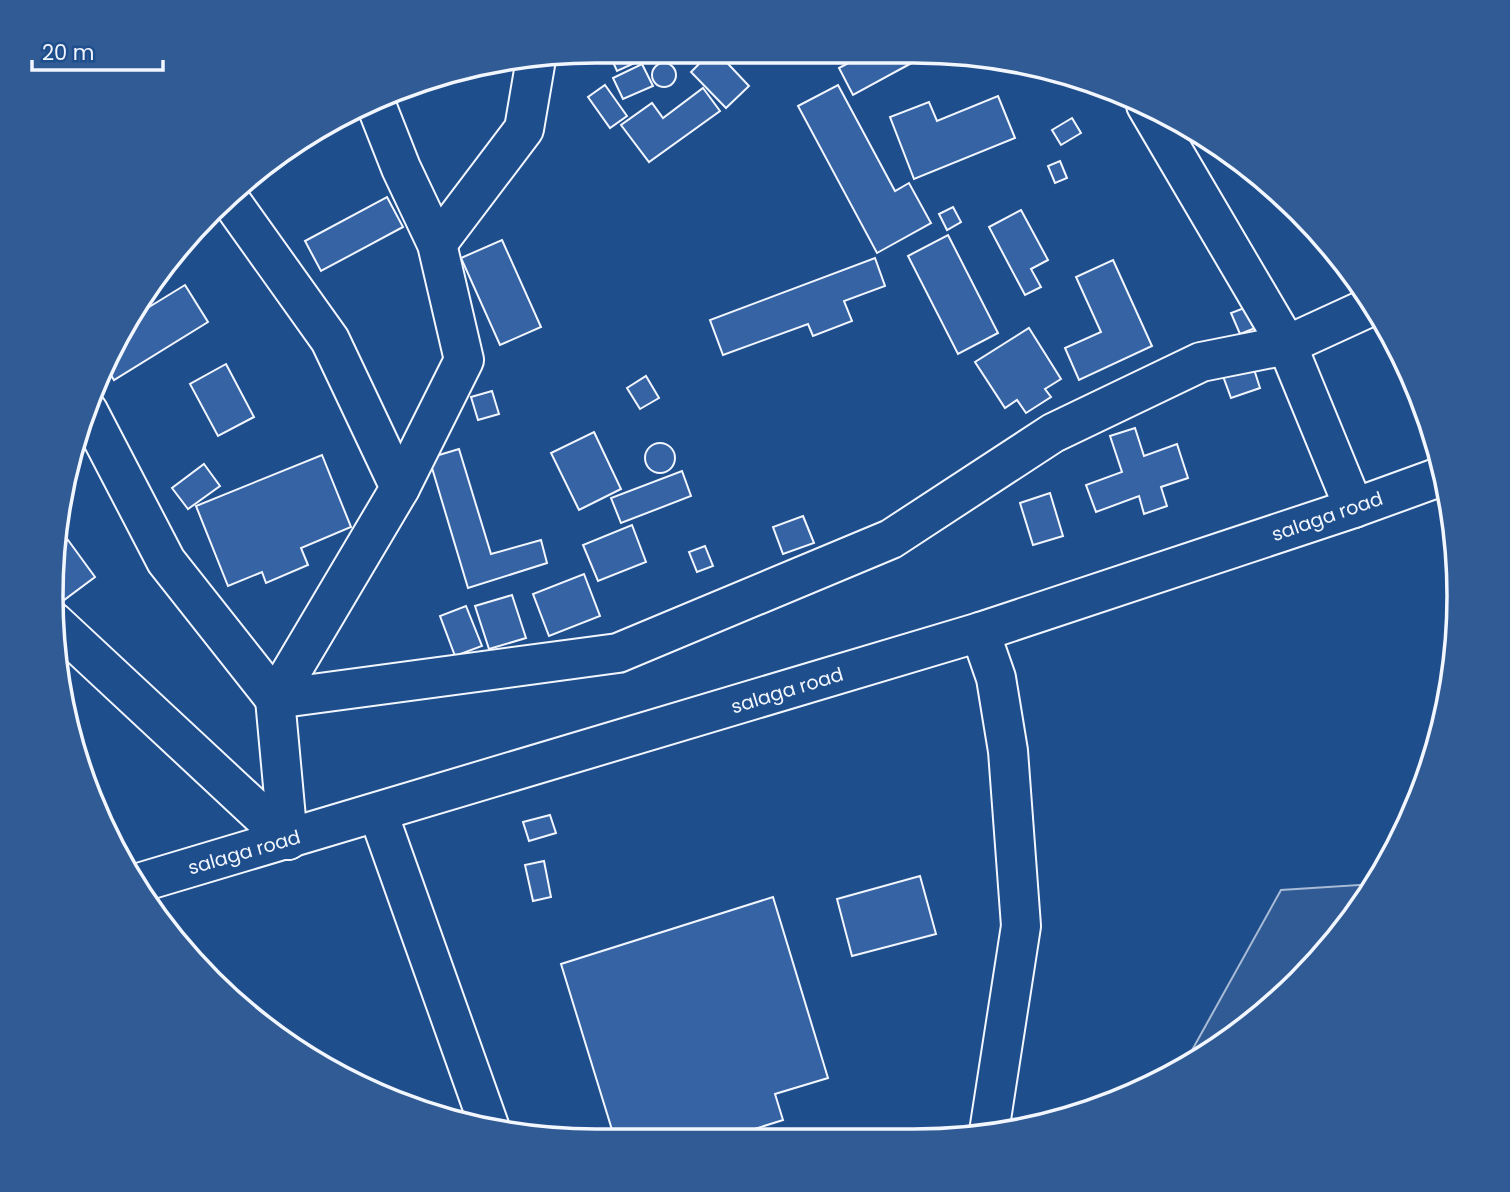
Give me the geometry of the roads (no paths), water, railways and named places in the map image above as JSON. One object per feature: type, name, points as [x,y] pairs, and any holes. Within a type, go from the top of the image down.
[{"type":"street","points":[[437,244],[523,130],[535,67]]},
{"type":"street","points":[[275,699],[400,488],[464,360],[437,244],[401,168],[378,110]]},
{"type":"street","points":[[1155,121],[1287,345],[1354,508]]},
{"type":"street","points":[[234,205],[330,340],[400,488]]},
{"type":"street","points":[[275,699],[618,653],[891,539],[1053,433],[1201,362],[1287,345],[1363,310]]},
{"type":"street","points":[[93,420],[166,561],[275,699],[288,840]]},
{"type":"street","name":"salaga road","points":[[146,881],[980,632],[1434,479]]},
{"type":"street","points":[[64,631],[288,840]]},
{"type":"street","points":[[980,632],[996,678],[1008,751],[1021,926],[990,1123]]},
{"type":"street","points":[[378,813],[486,1118]]}]
